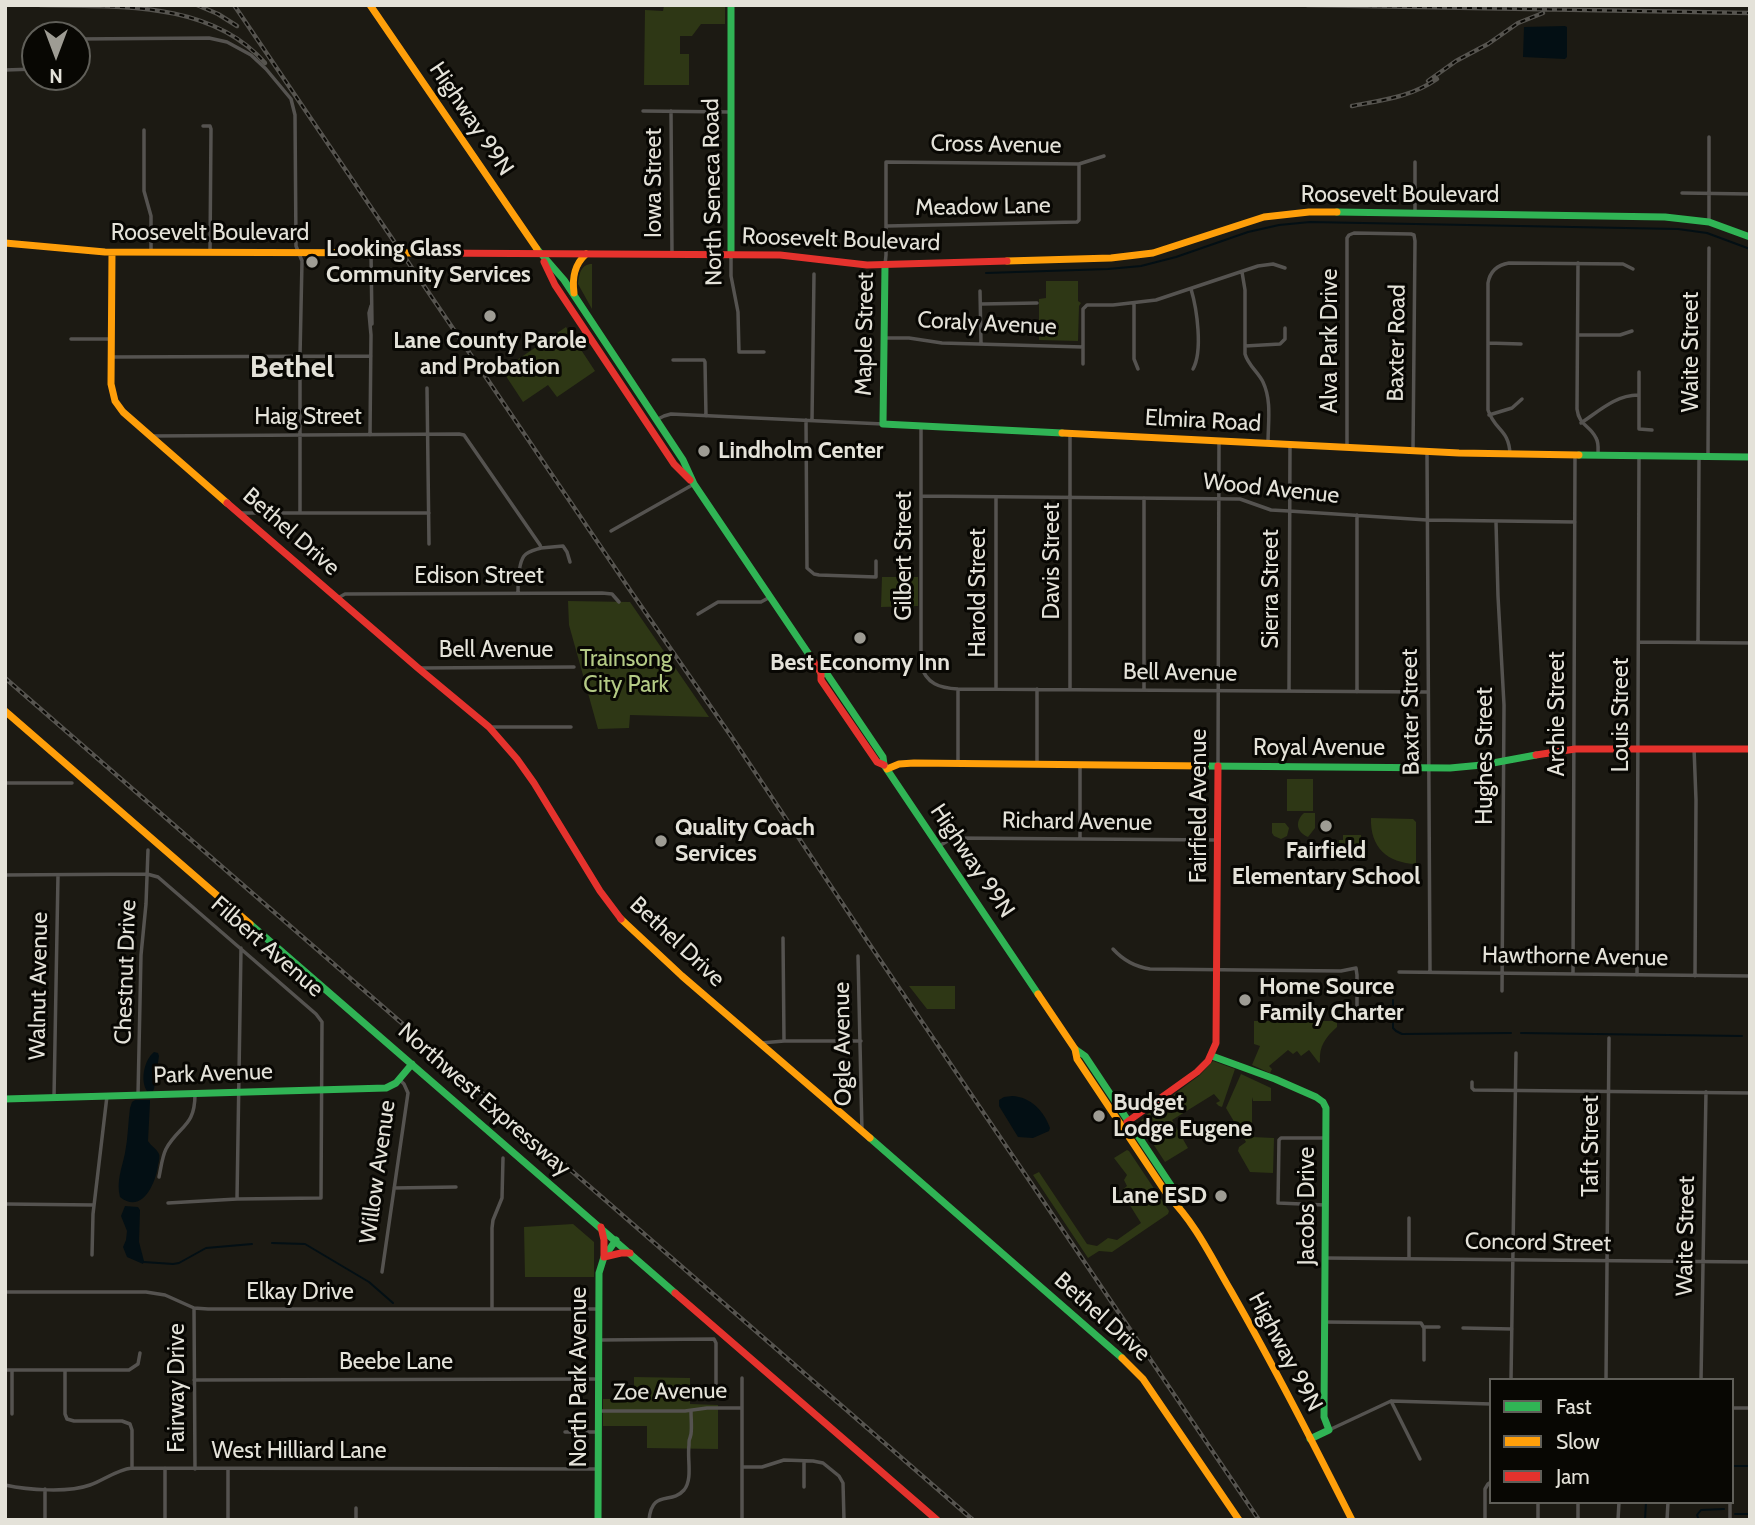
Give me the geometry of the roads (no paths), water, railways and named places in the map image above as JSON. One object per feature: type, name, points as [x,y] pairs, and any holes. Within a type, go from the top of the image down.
[{"type":"main road","name":"North Seneca Road","points":[[731,5],[731,255]]},
{"type":"main road","name":"Highway 99N","points":[[370,6],[540,254],[564,280],[683,460],[694,484],[821,673],[827,674],[883,757],[886,767],[1075,1049],[1085,1056],[1169,1197],[1179,1206],[1246,1318],[1352,1520]]},
{"type":"main road","name":"Roosevelt Boulevard","points":[[5,243],[112,253],[780,255],[885,265],[1131,257],[1171,247],[1240,223],[1264,217],[1309,212],[1665,217],[1709,222],[1750,237]]},
{"type":"main road","name":"Bethel Drive","points":[[112,253],[111,384],[115,401],[123,412],[489,727],[534,783],[618,917],[682,976],[1135,1370],[1239,1520]]},
{"type":"main road","name":"Highway 99N","points":[[540,254],[555,285],[674,464],[694,484]]},
{"type":"main road","points":[[575,298],[572,286],[577,262],[586,254]]},
{"type":"main road","name":"Maple Street","points":[[883,424],[885,265]]},
{"type":"main road","name":"Elmira Road","points":[[883,424],[1427,452],[1750,457]]},
{"type":"main road","name":"Northwest Expressway","points":[[5,711],[937,1520]]},
{"type":"main road","name":"Royal Avenue","points":[[886,767],[904,763],[958,763],[1430,768],[1474,766],[1574,749],[1750,749]]},
{"type":"main road","name":"Fairfield Avenue","points":[[1212,1056],[1217,1038],[1218,766]]},
{"type":"main road","points":[[1126,1123],[1197,1073],[1212,1056]]},
{"type":"main road","name":"Jacobs Drive","points":[[1212,1056],[1275,1079],[1320,1100],[1326,1108],[1324,1416],[1329,1430]]},
{"type":"main road","points":[[399,1079],[412,1064]]},
{"type":"main road","name":"Park Avenue","points":[[5,1099],[386,1088],[399,1079]]},
{"type":"main road","points":[[601,1227],[604,1257],[621,1252],[631,1254]]},
{"type":"main road","name":"North Park Avenue","points":[[598,1520],[599,1268],[616,1240]]},
{"type":"main road","points":[[1310,1439],[1329,1430]]},
{"type":"street","points":[[91,39],[209,38],[227,42],[251,55],[291,99],[295,115],[296,246],[302,261],[300,512]]},
{"type":"street","points":[[643,111],[730,112]]},
{"type":"street","name":"Iowa Street","points":[[671,111],[672,256]]},
{"type":"street","points":[[203,126],[210,126],[211,129],[210,253]]},
{"type":"street","points":[[144,130],[144,191],[151,212],[151,253]]},
{"type":"street","points":[[1709,137],[1709,222]]},
{"type":"street","name":"Cross Avenue","points":[[887,162],[1079,164],[1104,156]]},
{"type":"street","name":"Maple Street","points":[[885,265],[887,162]]},
{"type":"street","points":[[1415,162],[1415,214]]},
{"type":"street","name":"Meadow Lane","points":[[887,226],[1076,223],[1079,220],[1079,164]]},
{"type":"street","points":[[1682,193],[1750,194]]},
{"type":"street","name":"Baxter Road","points":[[1349,235],[1414,235],[1413,451]]},
{"type":"street","name":"Alva Park Drive","points":[[1347,448],[1349,235]]},
{"type":"street","name":"Waite Street","points":[[1708,457],[1709,248]]},
{"type":"street","points":[[370,435],[373,314],[371,253]]},
{"type":"street","name":"North Seneca Road","points":[[731,255],[731,276],[738,312],[739,352],[764,352]]},
{"type":"street","points":[[1510,454],[1506,436],[1494,425],[1487,405],[1489,277],[1497,267],[1509,262],[1623,264],[1633,269]]},
{"type":"street","name":"Coraly Avenue","points":[[884,338],[909,338],[942,343],[1083,347],[1084,307],[1157,300],[1266,264],[1285,268]]},
{"type":"street","points":[[1578,264],[1577,409],[1581,423],[1597,439],[1598,455]]},
{"type":"street","points":[[1242,272],[1247,360],[1259,375],[1267,395],[1268,444]]},
{"type":"street","points":[[814,274],[807,568],[819,575],[876,577],[876,561]]},
{"type":"street","points":[[1191,289],[1198,316],[1197,358],[1193,369]]},
{"type":"street","points":[[981,291],[981,343]]},
{"type":"street","points":[[981,304],[1037,303]]},
{"type":"street","points":[[1134,303],[1134,359],[1138,369]]},
{"type":"street","points":[[1245,346],[1280,344],[1285,339],[1285,328]]},
{"type":"street","points":[[1578,335],[1620,335],[1632,331]]},
{"type":"street","points":[[71,340],[111,339]]},
{"type":"street","points":[[1488,343],[1521,344]]},
{"type":"street","points":[[1083,347],[1083,364]]},
{"type":"street","points":[[110,357],[371,356]]},
{"type":"street","points":[[673,360],[704,360],[706,416]]},
{"type":"street","points":[[1639,372],[1639,429],[1653,430]]},
{"type":"street","points":[[427,388],[429,544]]},
{"type":"street","points":[[1581,423],[1611,403],[1629,395],[1639,395]]},
{"type":"street","points":[[1489,415],[1512,408],[1522,399]]},
{"type":"street","name":"Elmira Road","points":[[656,420],[671,414],[883,424]]},
{"type":"street","name":"Gilbert Street","points":[[921,426],[921,665],[932,684]]},
{"type":"street","name":"Davis Street","points":[[1070,433],[1070,689]]},
{"type":"street","name":"Haig Street","points":[[151,436],[459,434],[465,436],[541,548]]},
{"type":"street","name":"Fairfield Avenue","points":[[1218,766],[1219,441]]},
{"type":"street","name":"Sierra Street","points":[[1289,691],[1290,445]]},
{"type":"street","name":"Baxter Street","points":[[1427,452],[1430,972]]},
{"type":"street","name":"Archie Street","points":[[1573,974],[1576,455]]},
{"type":"street","name":"Louis Street","points":[[1637,975],[1639,456]]},
{"type":"street","points":[[1698,642],[1699,457]]},
{"type":"street","points":[[611,531],[694,484]]},
{"type":"street","name":"Wood Avenue","points":[[921,496],[1240,499],[1271,510],[1427,520],[1575,522]]},
{"type":"street","name":"Harold Street","points":[[996,497],[996,689]]},
{"type":"street","points":[[1144,498],[1144,690]]},
{"type":"street","points":[[240,513],[429,513]]},
{"type":"street","points":[[1357,515],[1357,692]]},
{"type":"street","name":"Hughes Street","points":[[1496,522],[1503,683],[1502,991]]},
{"type":"street","points":[[518,593],[520,569],[524,556],[530,551],[563,546],[570,562]]},
{"type":"street","name":"Edison Street","points":[[338,598],[345,594],[608,593],[615,596],[619,602]]},
{"type":"street","points":[[698,614],[718,602],[761,602],[770,597]]},
{"type":"street","points":[[1639,642],[1750,643]]},
{"type":"street","name":"Bell Avenue","points":[[418,668],[573,667]]},
{"type":"street","name":"Bell Avenue","points":[[932,684],[958,689],[1428,692]]},
{"type":"street","points":[[958,689],[958,763]]},
{"type":"street","points":[[1037,689],[1037,764]]},
{"type":"street","points":[[489,727],[571,727]]},
{"type":"street","points":[[1695,748],[1695,976]]},
{"type":"street","points":[[1080,764],[1080,839]]},
{"type":"street","points":[[5,783],[72,783]]},
{"type":"street","name":"Richard Avenue","points":[[939,846],[953,838],[1218,840]]},
{"type":"street","name":"Chestnut Drive","points":[[138,1095],[141,955],[148,850]]},
{"type":"street","points":[[5,875],[147,874]]},
{"type":"street","name":"Filbert Avenue","points":[[147,874],[158,877],[167,884],[241,948],[320,1018],[323,1027],[321,1196],[319,1199],[237,1199]]},
{"type":"street","name":"Walnut Avenue","points":[[54,1098],[58,875]]},
{"type":"street","points":[[783,938],[784,1041]]},
{"type":"street","points":[[168,1203],[237,1199],[241,948]]},
{"type":"street","points":[[1114,949],[1130,962],[1143,968],[1341,971],[1356,968],[1357,1013]]},
{"type":"street","name":"Ogle Avenue","points":[[858,956],[862,1132]]},
{"type":"street","name":"Hawthorne Avenue","points":[[1399,972],[1750,976]]},
{"type":"street","name":"Taft Street","points":[[1606,1378],[1609,1038]]},
{"type":"street","points":[[761,1043],[861,1041]]},
{"type":"street","points":[[1511,1378],[1516,1053]]},
{"type":"street","name":"Willow Avenue","points":[[382,1272],[408,1093],[399,1079]]},
{"type":"street","points":[[1472,1082],[1474,1090],[1750,1093]]},
{"type":"street","name":"Waite Street","points":[[1701,1378],[1706,1092]]},
{"type":"street","points":[[159,1177],[166,1150],[191,1118],[195,1094]]},
{"type":"street","points":[[92,1255],[94,1205],[107,1096]]},
{"type":"street","points":[[1326,1138],[1280,1138],[1278,1193],[1280,1204],[1326,1205]]},
{"type":"street","points":[[492,1309],[492,1228],[502,1198],[503,1158]]},
{"type":"street","points":[[394,1188],[456,1187]]},
{"type":"street","points":[[5,1204],[94,1205]]},
{"type":"street","points":[[1409,1218],[1409,1259]]},
{"type":"street","name":"Concord Street","points":[[1325,1258],[1750,1262]]},
{"type":"street","name":"Elkay Drive","points":[[5,1292],[146,1292],[165,1295],[194,1308],[208,1310],[599,1309]]},
{"type":"street","name":"Fairway Drive","points":[[194,1308],[195,1469]]},
{"type":"street","points":[[1325,1322],[1421,1323],[1424,1327],[1424,1360]]},
{"type":"street","points":[[1424,1327],[1439,1327]]},
{"type":"street","points":[[1463,1328],[1512,1329]]},
{"type":"street","points":[[599,1340],[714,1339],[716,1392]]},
{"type":"street","points":[[5,1370],[129,1370],[138,1364],[140,1353]]},
{"type":"street","points":[[12,1370],[12,1414]]},
{"type":"street","points":[[65,1370],[66,1420],[122,1421],[133,1424],[132,1468]]},
{"type":"street","points":[[742,1520],[743,1378]]},
{"type":"street","name":"Beebe Lane","points":[[194,1380],[598,1380]]},
{"type":"street","points":[[1329,1430],[1391,1401],[1489,1404]]},
{"type":"street","points":[[1391,1401],[1420,1460]]},
{"type":"street","name":"Zoe Avenue","points":[[598,1410],[691,1411],[742,1408]]},
{"type":"street","points":[[649,1520],[650,1510],[655,1503],[662,1498],[678,1494],[687,1486],[691,1411]]},
{"type":"street","points":[[565,1432],[598,1432]]},
{"type":"street","points":[[742,1467],[762,1467],[781,1461],[823,1463],[840,1478],[844,1486],[844,1520]]},
{"type":"street","points":[[804,1461],[804,1487]]},
{"type":"street","name":"West Hilliard Lane","points":[[5,1485],[78,1489],[132,1468],[598,1469]]},
{"type":"street","points":[[165,1468],[165,1520]]},
{"type":"street","points":[[228,1469],[228,1520]]},
{"type":"street","points":[[1485,1520],[1485,1489],[1489,1484]]},
{"type":"street","points":[[45,1489],[45,1520]]},
{"type":"street","points":[[356,1508],[356,1520]]},
{"type":"waterway","points":[[986,273],[1141,266],[1248,232],[1310,222],[1678,229],[1707,233],[1750,249]]},
{"type":"waterway","points":[[1393,1000],[1393,1028],[1402,1034],[1511,1033]]},
{"type":"waterway","points":[[1521,1033],[1742,1036]]},
{"type":"waterway","points":[[272,1243],[305,1244],[369,1282],[393,1303]]},
{"type":"waterway","points":[[144,1262],[173,1264],[206,1248],[252,1244]]},
{"type":"waterway","points":[[1734,1466],[1750,1466]]},
{"type":"waterway","points":[[1645,1520],[1646,1504]]},
{"type":"waterway","points":[[1699,1520],[1697,1515],[1701,1510],[1724,1509]]},
{"type":"waterway","points":[[1735,1514],[1750,1514]]},
{"type":"railway","points":[[40,5],[131,8],[190,17],[243,43],[265,63]]},
{"type":"railway","points":[[197,5],[237,26]]},
{"type":"railway","points":[[234,5],[1259,1520]]},
{"type":"railway","points":[[1307,5],[1750,13]]},
{"type":"railway","points":[[1428,81],[1518,23],[1543,13]]},
{"type":"railway","points":[[1352,106],[1407,94],[1437,79]]},
{"type":"railway","points":[[5,678],[973,1520]]},
{"type":"place","name":"Looking Glass Community Services","points":[[312,262]]},
{"type":"place","name":"Lane County Parole and Probation","points":[[490,316]]},
{"type":"place","name":"Lindholm Center","points":[[704,451]]},
{"type":"place","name":"Best Economy Inn","points":[[860,638]]},
{"type":"place","name":"Fairfield Elementary School","points":[[1326,826]]},
{"type":"place","name":"Quality Coach Services","points":[[661,841]]},
{"type":"place","name":"Home Source Family Charter","points":[[1245,1000]]},
{"type":"place","name":"Budget Lodge Eugene","points":[[1099,1116]]},
{"type":"place","name":"Lane ESD","points":[[1221,1196]]},
{"type":"district","name":"Bethel","points":[[292,368]]},
{"type":"park label","name":"Trainsong City Park","points":[[626,672]]}]
